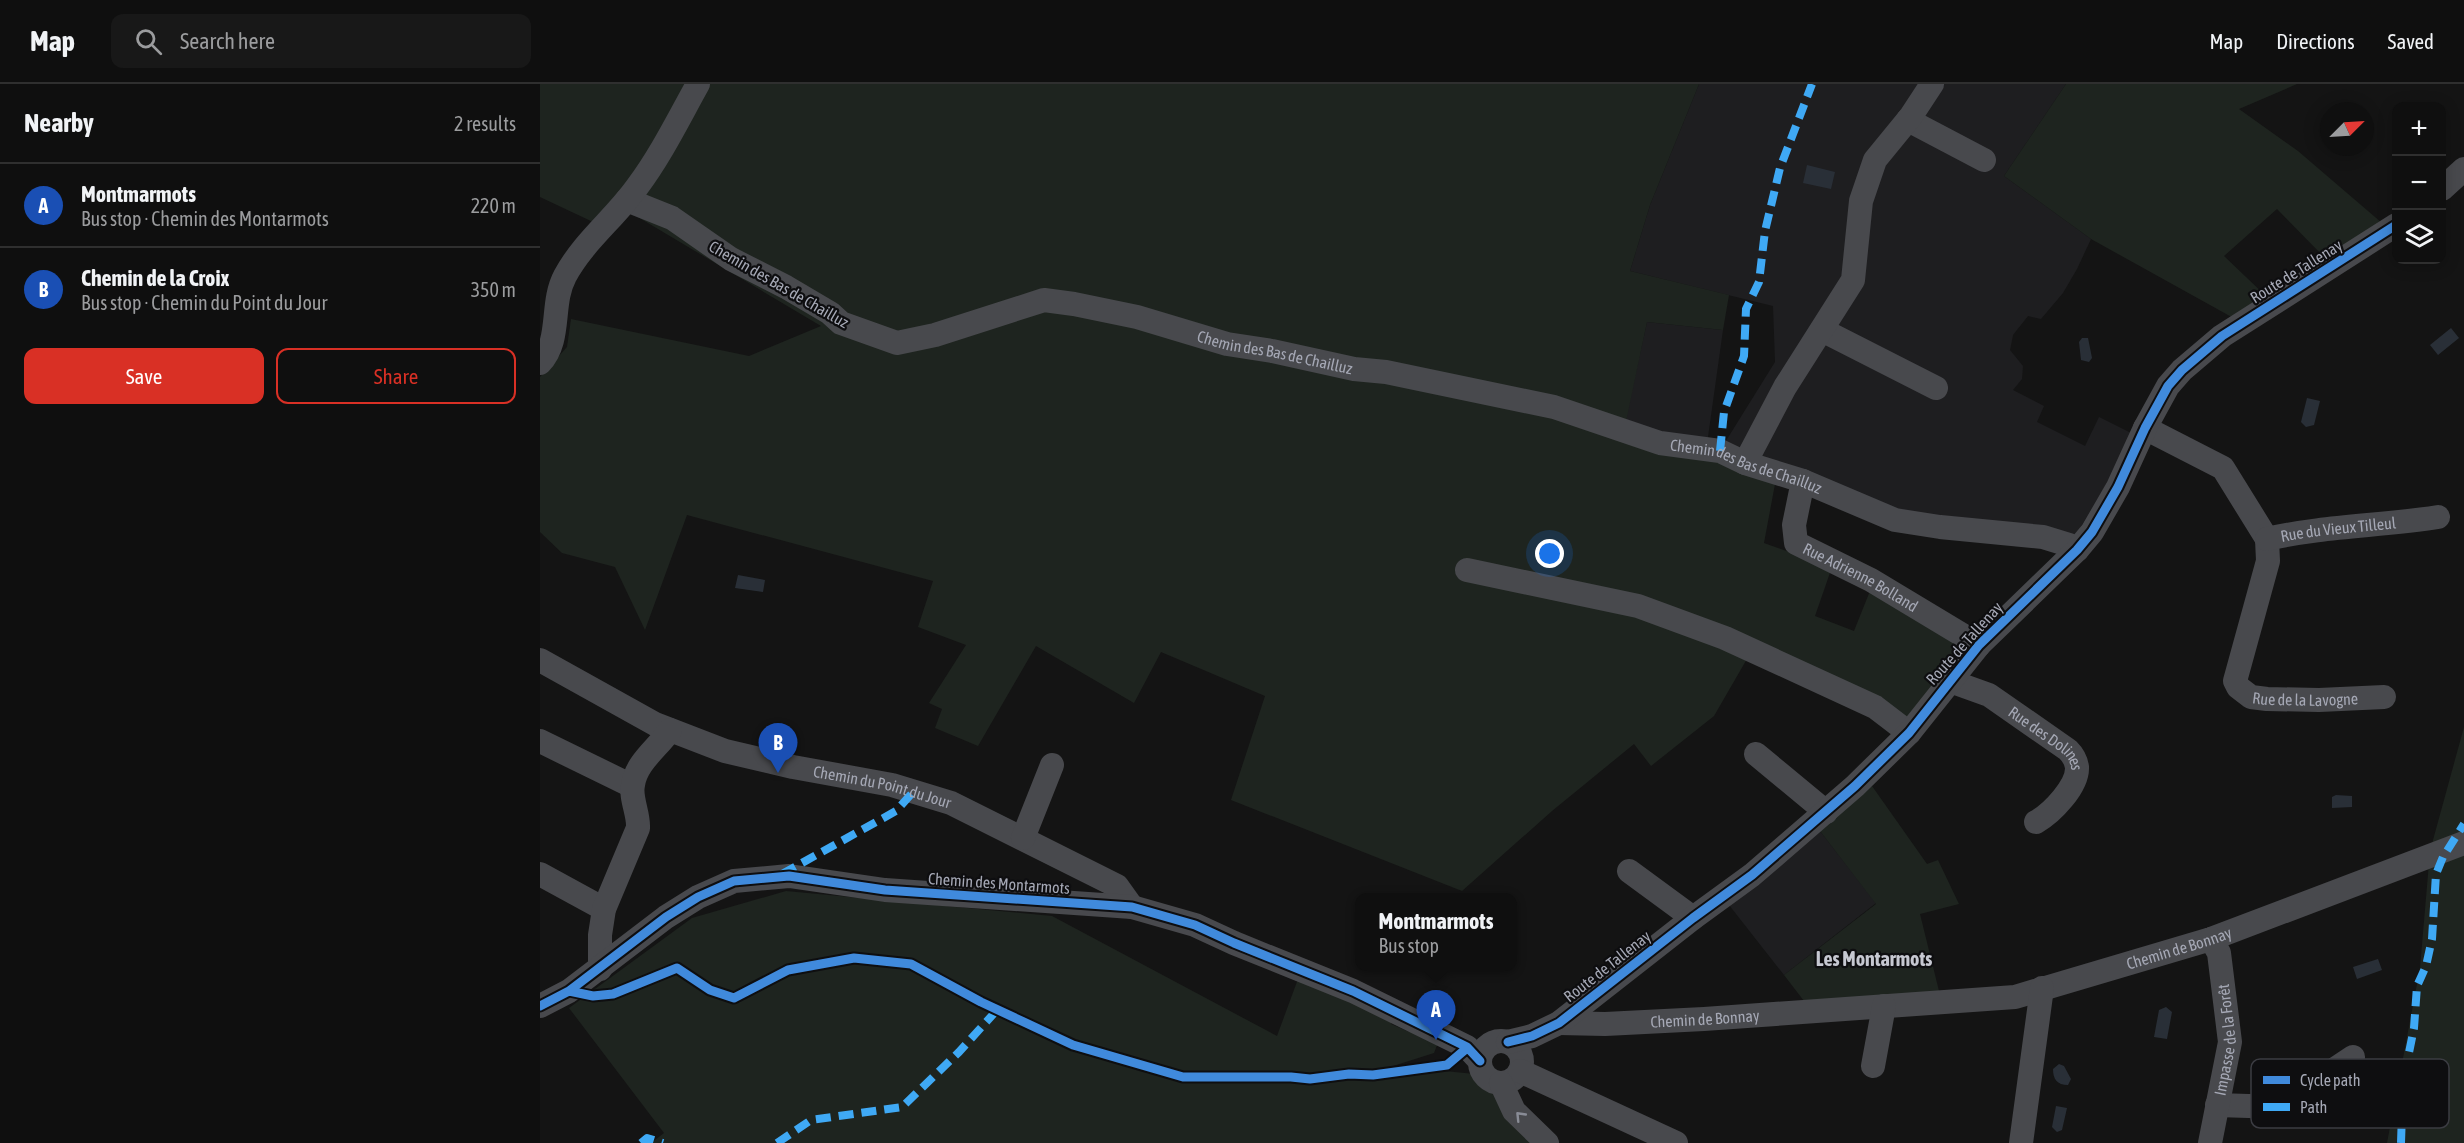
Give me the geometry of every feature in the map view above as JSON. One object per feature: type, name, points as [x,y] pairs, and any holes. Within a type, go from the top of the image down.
[{"type":"street","points":[[540,363],[553,339],[558,293],[565,276],[585,248],[638,187],[698,84]]},
{"type":"street","points":[[1745,463],[1785,387],[1853,280],[1861,201],[1875,160],[1908,120],[1932,84]]},
{"type":"street","points":[[1908,120],[1984,160]]},
{"type":"street","points":[[2446,185],[2464,169]]},
{"type":"street","name":"Chemin des Bas de Chailluz","points":[[627,200],[672,218],[731,259],[786,287],[841,323],[897,342],[934,335],[1044,300],[1137,317],[1227,344],[1272,351],[1354,369],[1386,372],[1554,407],[1660,443],[1720,451],[1745,463],[1803,481],[1895,520],[1940,528],[2043,537],[2078,550]]},
{"type":"street","name":"Route de Tallenay","points":[[1501,1055],[1559,1023],[1752,875],[1826,812],[1909,733],[1979,645],[2078,550],[2092,532],[2113,496],[2168,386],[2182,370],[2222,336],[2392,228]]},
{"type":"street","points":[[1822,330],[1936,388]]},
{"type":"street","name":"Rue du Vieux Tilleul","points":[[2145,428],[2223,468],[2267,539],[2290,534],[2391,525],[2438,517]]},
{"type":"street","name":"Rue Adrienne Bolland","points":[[1803,481],[1794,525],[1796,543],[1871,580],[1979,645]]},
{"type":"street","name":"Rue de la Lavogne","points":[[2267,539],[2268,561],[2235,681],[2238,687],[2251,697],[2267,699],[2319,700],[2384,697]]},
{"type":"street","points":[[1467,570],[1638,606],[1725,638],[1875,707],[1909,733]]},
{"type":"street","name":"Chemin du Point du Jour","points":[[540,660],[655,724],[725,751],[793,767],[892,785],[951,803],[1117,886],[1132,907]]},
{"type":"street","name":"Rue des Dolines","points":[[1950,681],[1989,695],[2068,750],[2075,758],[2077,767],[2075,778],[2056,808],[2037,822]]},
{"type":"street","points":[[600,969],[600,935],[604,909],[638,828],[639,817],[632,786],[640,764],[670,730]]},
{"type":"street","points":[[540,741],[632,786]]},
{"type":"street","points":[[1756,754],[1826,812]]},
{"type":"street","points":[[1023,838],[1052,765]]},
{"type":"street","name":"Chemin de Bonnay","points":[[1559,1023],[1605,1024],[2015,997],[2211,939],[2455,847]]},
{"type":"street","points":[[1629,871],[1693,918]]},
{"type":"street","points":[[540,874],[604,909]]},
{"type":"street","name":"Chemin des Montarmots","points":[[541,1003],[569,991],[666,917],[698,897],[734,882],[751,879],[789,876],[885,890],[1132,907],[1195,925],[1501,1055],[1676,1143]]},
{"type":"street","name":"Impasse de la Forêt","points":[[2210,1143],[2230,1042],[2219,953],[2211,939]]},
{"type":"street","points":[[2021,1143],[2042,988]]},
{"type":"street","points":[[1873,1066],[1884,1006]]},
{"type":"street","points":[[1501,1055],[1514,1111],[1547,1143]]},
{"type":"street","name":"Impasse de la Forêt","points":[[2217,1105],[2251,1106]]},
{"type":"shaded area","points":[[540,84],[1699,84],[1650,205],[1630,271],[1729,295],[1723,330],[1647,322],[1624,431],[1724,444],[1775,484],[1764,543],[1832,567],[1815,616],[1854,631],[1870,591],[1966,646],[1914,721],[1755,645],[1714,716],[1651,766],[1634,744],[1552,811],[1462,891],[1231,800],[1265,696],[1161,652],[1134,703],[1036,646],[978,746],[935,728],[942,709],[929,703],[966,645],[918,627],[933,581],[687,515],[645,630],[615,567],[562,553],[540,532],[540,377],[567,347],[571,319],[749,356],[821,326],[611,201],[593,222],[540,197]]},
{"type":"shaded area","points":[[1699,84],[2066,84],[2004,176],[2091,239],[2063,293],[2041,319],[2028,316],[2013,335],[2010,350],[2023,366],[2022,379],[2013,390],[2044,406],[2037,422],[2085,446],[2099,417],[2135,435],[2075,537],[1903,518],[1724,444],[1775,362],[1773,306],[1630,271],[1650,205]]},
{"type":"shaded area","points":[[2066,84],[2297,84],[2239,109],[2298,151],[2382,223],[2324,257],[2277,209],[2224,256],[2269,299],[2237,320],[2091,239],[2004,176]]},
{"type":"shaded area","points":[[1807,165],[1835,172],[1831,189],[1803,183]]},
{"type":"shaded area","points":[[1647,322],[1723,330],[1707,444],[1624,426]]},
{"type":"shaded area","points":[[2451,328],[2459,338],[2438,355],[2430,345]]},
{"type":"shaded area","points":[[2082,338],[2088,338],[2092,358],[2089,362],[2081,360],[2079,342]]},
{"type":"shaded area","points":[[2307,398],[2320,401],[2314,425],[2306,427],[2301,422]]},
{"type":"shaded area","points":[[738,575],[765,580],[763,592],[735,588]]},
{"type":"shaded area","points":[[2464,727],[2464,1143],[2387,1143],[2390,1128],[2449,1128],[2449,1059],[2403,1059],[2420,968],[2430,851]]},
{"type":"shaded area","points":[[1872,786],[1927,864],[1938,860],[1959,904],[1920,914],[1939,991],[1804,1001],[1784,975],[1876,904],[1820,831]]},
{"type":"shaded area","points":[[2352,796],[2352,807],[2332,808],[2332,797]]},
{"type":"shaded area","points":[[1820,831],[1876,903],[1784,975],[1729,905]]},
{"type":"shaded area","points":[[786,891],[1052,916],[1277,1036],[1298,979],[1393,1019],[1391,1024],[1407,1031],[1439,1040],[1434,1053],[1393,1066],[1475,1074],[1537,1143],[651,1143],[664,1133],[569,1008],[692,918]]},
{"type":"shaded area","points":[[2378,959],[2382,970],[2357,979],[2353,967]]},
{"type":"shaded area","points":[[2166,1007],[2172,1012],[2167,1039],[2154,1037],[2159,1010]]},
{"type":"shaded area","points":[[2059,1064],[2064,1066],[2071,1079],[2068,1085],[2058,1083],[2054,1076],[2053,1069]]},
{"type":"shaded area","points":[[2056,1106],[2067,1108],[2062,1130],[2057,1132],[2052,1127]]},
{"type":"marked path","points":[[1720,451],[1724,412],[1744,356],[1746,309],[1759,282],[1765,231],[1780,168],[1812,84]]},
{"type":"marked path","points":[[782,874],[896,811],[913,792]]},
{"type":"marked path","points":[[2408,1059],[2414,1028],[2417,986],[2426,966],[2432,939],[2436,874],[2443,857],[2464,824]]},
{"type":"marked path","points":[[777,1143],[811,1120],[902,1107],[959,1052],[997,1010]]},
{"type":"marked path","points":[[2401,1128],[2401,1143]]},
{"type":"marked path","points":[[641,1143],[647,1138],[663,1143]]},
{"type":"cycle path","points":[[1508,1042],[1532,1036],[1559,1023],[1752,875],[1855,786],[1909,733],[1979,645],[2077,550],[2092,532],[2118,487],[2145,428],[2168,386],[2182,370],[2222,336],[2392,228]]},
{"type":"cycle path","points":[[540,1006],[569,991],[666,917],[698,897],[734,881],[789,876],[885,890],[1132,907],[1195,925],[1353,991],[1467,1047],[1480,1061]]},
{"type":"cycle path","points":[[569,991],[593,996],[613,994],[677,968],[710,990],[734,998],[788,970],[854,958],[911,964],[981,1002],[1073,1045],[1183,1077],[1310,1079],[1349,1074],[1373,1075],[1447,1065],[1467,1048]]},
{"type":"place","name":"Chemin de la Croix","points":[[778,773]]},
{"type":"place","name":"Montmarmots","points":[[1436,1040]]},
{"type":"district","name":"Les Montarmots","points":[[1874,959]]}]
